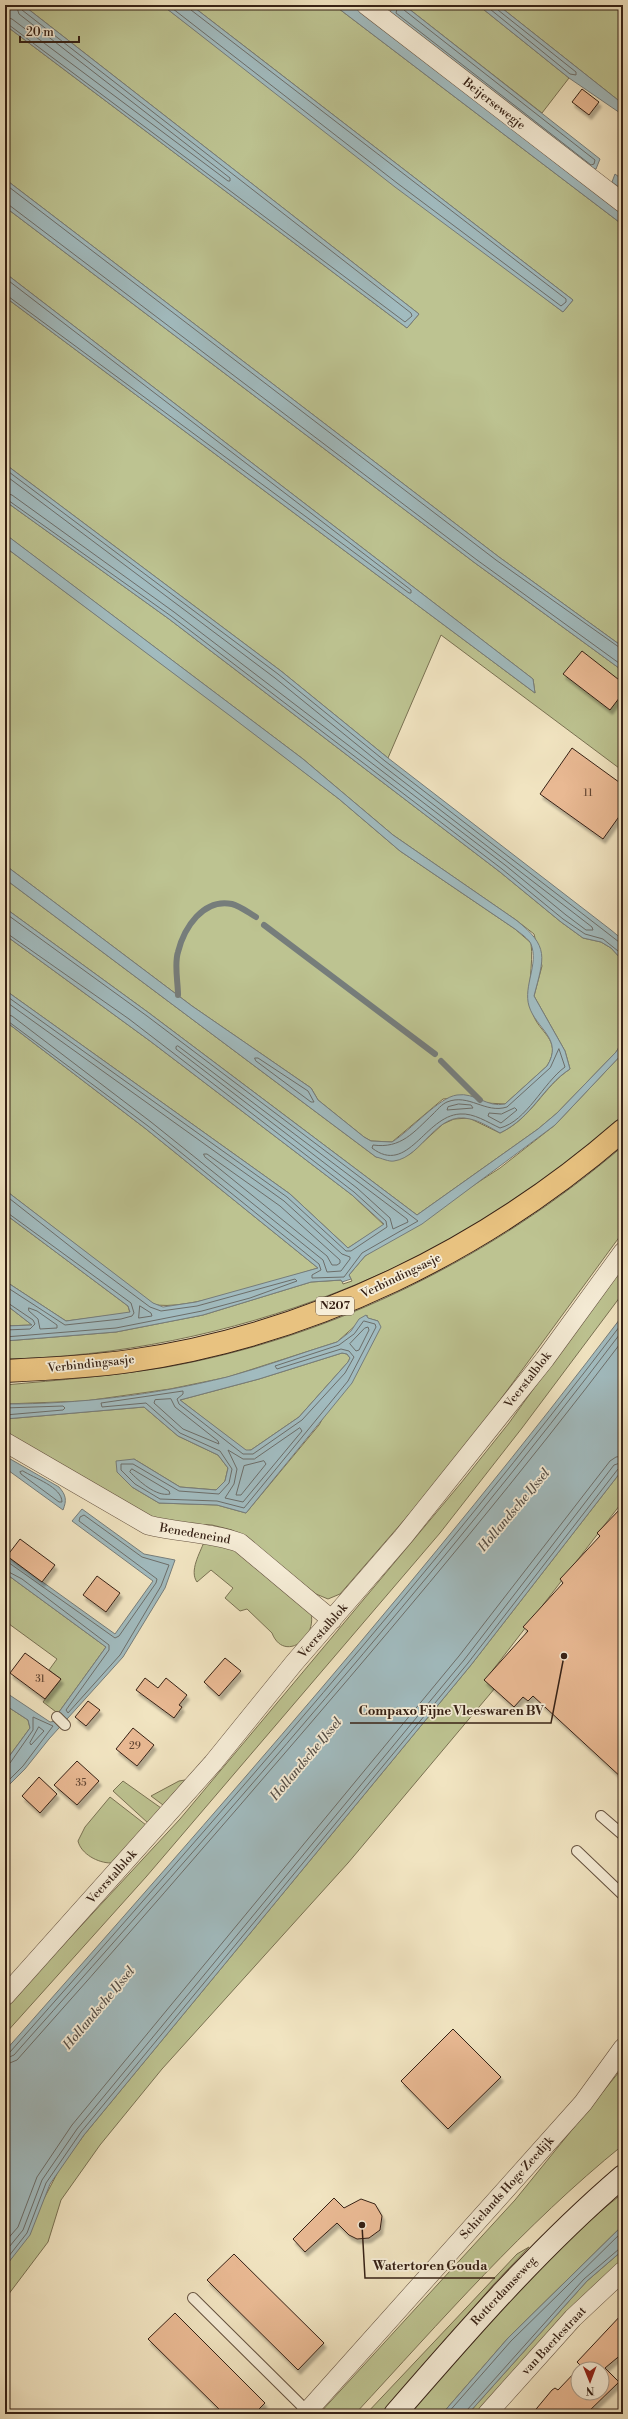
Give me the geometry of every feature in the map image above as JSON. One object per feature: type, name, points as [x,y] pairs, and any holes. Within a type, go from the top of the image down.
[{"type":"main road","name":"Verbindingsasje","points":[[5,1371],[68,1368],[131,1361],[195,1349],[264,1331],[333,1307],[390,1283],[486,1230],[524,1206],[588,1161],[623,1130]]},
{"type":"main road","name":"Rotterdamseweg","points":[[395,2414],[490,2304],[576,2216],[623,2176]]},
{"type":"street","name":"Beijersewegje","points":[[366,5],[623,202]]},
{"type":"street","name":"Veerstalblok","points":[[5,1996],[170,1812],[403,1537],[540,1365],[623,1252]]},
{"type":"street","name":"Benedeneind","points":[[5,1442],[148,1525],[172,1531],[228,1538],[240,1543],[332,1620]]},
{"type":"street","name":"Schielands Hoge Zeedijk","points":[[306,2412],[583,2103],[623,2048]]},
{"type":"street","name":"van Baerlestraat","points":[[488,2414],[573,2318],[623,2271]]},
{"type":"lane","points":[[57,1717],[65,1724]]},
{"type":"lane","points":[[601,1816],[623,1836]]},
{"type":"lane","points":[[577,1851],[623,1895]]},
{"type":"lane","points":[[193,2298],[306,2412]]},
{"type":"green space","points":[[23,5],[162,5],[563,312],[573,300],[191,5],[334,5],[623,225],[623,647],[499,557],[5,179],[5,25],[407,328],[419,314]]},
{"type":"green space","points":[[404,5],[478,5],[569,78],[542,113]]},
{"type":"green space","points":[[498,5],[623,5],[623,104]]},
{"type":"green space","points":[[5,207],[475,563],[623,671],[623,771],[441,635],[388,758],[281,671],[5,464],[5,297],[535,693],[533,679],[5,273]]},
{"type":"green space","points":[[5,501],[169,619],[500,872],[561,922],[583,938],[601,942],[611,948],[623,961],[623,1041],[616,1052],[557,1113],[538,1129],[417,1215],[149,1013],[5,908],[5,879],[376,1157],[410,1154],[443,1124],[454,1119],[469,1118],[500,1133],[521,1119],[552,1084],[570,1069],[565,1051],[534,996],[542,966],[534,934],[393,835],[303,759],[6,535]]},
{"type":"green space","points":[[5,547],[229,714],[339,799],[400,851],[515,929],[531,943],[532,960],[530,1003],[535,1019],[548,1037],[553,1049],[547,1066],[505,1104],[486,1103],[474,1096],[443,1099],[392,1142],[371,1141],[318,1100],[311,1088],[192,1006],[5,865]]},
{"type":"green space","points":[[5,935],[150,1041],[352,1195],[384,1225],[348,1248],[290,1194],[5,990]]},
{"type":"green space","points":[[5,1021],[146,1129],[318,1268],[209,1299],[186,1304],[153,1304],[5,1190]]},
{"type":"green space","points":[[623,1053],[623,1115],[559,1169],[489,1217],[414,1258],[336,1292],[255,1320],[172,1341],[89,1354],[5,1359],[5,1341],[116,1332],[203,1315],[311,1282],[342,1280],[343,1284],[352,1281],[349,1275],[365,1256],[500,1168],[555,1125]]},
{"type":"green space","points":[[623,1146],[623,1232],[457,1459],[340,1594],[328,1599],[316,1594],[245,1538],[232,1530],[212,1525],[167,1523],[139,1514],[5,1436],[5,1419],[144,1407],[178,1436],[218,1455],[228,1468],[225,1481],[217,1490],[180,1487],[134,1459],[117,1472],[132,1487],[159,1503],[217,1505],[246,1513],[319,1425],[378,1321],[367,1318],[367,1315],[337,1342],[228,1377],[170,1389],[85,1401],[5,1404],[5,1385],[106,1375],[167,1367],[229,1353],[291,1335],[351,1313],[410,1286],[467,1256],[521,1223],[574,1186]]},
{"type":"green space","points":[[5,1214],[128,1306],[130,1313],[66,1321],[5,1281]]},
{"type":"green space","points":[[623,1264],[623,1293],[522,1428],[440,1533],[146,1877],[5,2034],[5,2008],[180,1819],[461,1483],[509,1423]]},
{"type":"green space","points":[[5,1304],[32,1325],[5,1326]]},
{"type":"green space","points":[[342,1353],[347,1354],[350,1358],[348,1362],[299,1417],[251,1450],[246,1451],[180,1400],[259,1379]]},
{"type":"green space","points":[[623,1469],[623,1501],[489,1675],[495,1688],[348,1863],[162,2069],[100,2145],[61,2200],[48,2242],[5,2299],[5,2267],[16,2252],[60,2168],[84,2135],[471,1665]]},
{"type":"green space","points":[[204,1542],[240,1551],[311,1613],[309,1632],[304,1639],[291,1647],[284,1646],[277,1642],[272,1633],[247,1609],[240,1611],[225,1598],[233,1588],[211,1570],[197,1582],[194,1573],[195,1567]]},
{"type":"green space","points":[[5,1573],[106,1647],[59,1712],[60,1715],[43,1702],[61,1679],[49,1670],[57,1659],[5,1621]]},
{"type":"green space","points":[[5,1705],[28,1720],[30,1728],[5,1762]]},
{"type":"green space","points":[[185,1780],[163,1805],[151,1796],[179,1781]]},
{"type":"green space","points":[[123,1781],[161,1808],[148,1823],[113,1791]]},
{"type":"green space","points":[[110,1797],[146,1825],[111,1863],[106,1863],[86,1854],[78,1841],[85,1827]]},
{"type":"green space","points":[[623,2067],[623,2145],[551,2208],[517,2241],[451,2309],[355,2414],[319,2414],[515,2200]]},
{"type":"green space","points":[[623,2193],[623,2225],[508,2338],[442,2414],[407,2414],[484,2327],[537,2271],[593,2218]]},
{"type":"green space","points":[[529,2247],[493,2285],[382,2414],[366,2414],[517,2254]]},
{"type":"green space","points":[[623,2250],[623,2261],[593,2288],[478,2414],[468,2414],[587,2281]]},
{"type":"water","points":[[5,5],[23,5],[419,314],[407,328],[5,25]]},
{"type":"water","points":[[162,5],[191,5],[573,300],[563,312],[395,187]]},
{"type":"water","points":[[334,5],[353,5],[623,212],[623,225]]},
{"type":"water","points":[[395,5],[404,5],[600,159],[596,169],[590,169],[389,13]]},
{"type":"water","points":[[478,5],[498,5],[623,104],[623,115],[569,78]]},
{"type":"water","points":[[615,174],[623,180],[623,190],[612,182]]},
{"type":"water","points":[[5,179],[499,557],[623,647],[623,671],[475,563],[5,207]]},
{"type":"water","points":[[5,273],[533,679],[535,693],[5,297]]},
{"type":"water","points":[[5,464],[281,671],[388,758],[611,930],[623,940],[623,961],[611,948],[601,942],[583,938],[561,922],[500,872],[169,619],[5,501]]},
{"type":"water","points":[[5,534],[303,759],[393,835],[516,920],[535,938],[542,954],[542,962],[534,996],[565,1051],[570,1069],[552,1084],[521,1119],[500,1133],[478,1121],[458,1118],[448,1121],[439,1127],[404,1158],[392,1161],[376,1157],[5,879],[5,865],[192,1006],[311,1088],[318,1100],[371,1141],[392,1142],[433,1108],[450,1097],[457,1095],[470,1096],[492,1104],[505,1104],[547,1066],[551,1057],[551,1041],[532,1014],[529,1006],[528,991],[533,952],[530,942],[526,938],[400,851],[339,799],[5,547]]},
{"type":"water","points":[[5,908],[149,1013],[417,1215],[538,1129],[557,1113],[616,1052],[623,1041],[623,1053],[555,1125],[422,1224],[365,1256],[349,1275],[351,1279],[342,1282],[341,1280],[311,1282],[203,1315],[116,1332],[5,1341],[5,1326],[32,1325],[5,1304],[5,1281],[66,1321],[130,1312],[128,1306],[5,1214],[5,1190],[153,1303],[163,1307],[196,1302],[318,1268],[146,1129],[5,1021],[5,990],[290,1194],[348,1248],[384,1224],[352,1195],[150,1041],[5,935]]},
{"type":"water","points":[[366,1315],[368,1318],[378,1321],[381,1327],[352,1383],[246,1513],[217,1505],[159,1503],[132,1487],[117,1472],[116,1461],[134,1459],[180,1487],[216,1490],[225,1481],[228,1468],[218,1455],[178,1436],[144,1407],[5,1419],[5,1404],[33,1404],[117,1397],[172,1389],[227,1377],[337,1342],[351,1331],[359,1319]],"holes":[[[342,1353],[347,1354],[350,1358],[348,1362],[299,1417],[251,1450],[246,1450],[180,1400],[259,1379]]]},
{"type":"water","name":"Hollandsche IJssel","points":[[623,1315],[623,1469],[471,1665],[84,2135],[50,2184],[30,2235],[5,2267],[5,2051],[164,1871],[321,1689],[474,1504]]},
{"type":"water","points":[[5,1456],[59,1487],[65,1498],[63,1510],[5,1468]]},
{"type":"water","points":[[82,1509],[144,1554],[175,1560],[165,1588],[123,1657],[49,1739],[25,1769],[5,1789],[5,1762],[30,1728],[28,1720],[5,1705],[5,1692],[50,1722],[56,1721],[60,1715],[59,1712],[106,1647],[5,1573],[5,1555],[115,1634],[153,1581],[72,1521]]},
{"type":"water","points":[[623,2225],[623,2250],[587,2281],[468,2414],[442,2414],[508,2338]]},
{"type":"building","points":[[582,89],[599,102],[589,115],[572,102]]},
{"type":"building","points":[[582,651],[623,683],[623,693],[610,710],[563,674]]},
{"type":"building","points":[[572,748],[623,785],[623,811],[603,839],[540,794]]},
{"type":"building","points":[[623,1506],[623,1779],[533,1696],[528,1701],[523,1697],[514,1707],[484,1680],[528,1631],[523,1627],[563,1583],[560,1579],[600,1536],[597,1533]]},
{"type":"building","points":[[20,1539],[55,1565],[42,1582],[7,1556]]},
{"type":"building","points":[[97,1576],[120,1593],[106,1612],[83,1595]]},
{"type":"building","points":[[25,1653],[61,1679],[45,1699],[10,1673]]},
{"type":"building","points":[[225,1658],[241,1671],[219,1696],[204,1682]]},
{"type":"building","points":[[145,1678],[158,1688],[166,1678],[187,1695],[179,1705],[182,1707],[174,1718],[136,1690]]},
{"type":"building","points":[[88,1701],[100,1710],[86,1726],[75,1717]]},
{"type":"building","points":[[133,1728],[154,1745],[137,1766],[116,1749]]},
{"type":"building","points":[[77,1761],[99,1781],[77,1805],[54,1785]]},
{"type":"building","points":[[39,1777],[57,1794],[40,1813],[22,1796]]},
{"type":"building","points":[[453,2029],[501,2077],[448,2129],[401,2081]]},
{"type":"building","points":[[334,2198],[344,2208],[361,2199],[375,2204],[382,2216],[380,2230],[369,2238],[357,2239],[349,2235],[337,2223],[305,2252],[293,2239]]},
{"type":"building","points":[[234,2254],[324,2343],[298,2370],[207,2280]]},
{"type":"building","points":[[175,2313],[265,2403],[254,2414],[224,2414],[148,2339]]},
{"type":"building","points":[[623,2313],[623,2353],[610,2364],[610,2361],[578,2361]]},
{"type":"building","points":[[610,2373],[619,2382],[610,2391]]},
{"type":"building","points":[[570,2377],[570,2401],[599,2401],[586,2414],[532,2414],[552,2390],[555,2388],[558,2390]]},
{"type":"waterway","points":[[178,995],[176,967],[177,957],[185,934],[196,917],[204,910],[222,903],[235,905],[256,917]]},
{"type":"waterway","points":[[264,925],[435,1054]]},
{"type":"waterway","points":[[441,1061],[480,1100]]},
{"type":"place","name":"Compaxo Fijne Vleeswaren BV","points":[[564,1656]]},
{"type":"place","name":"Watertoren Gouda","points":[[362,2225]]}]
